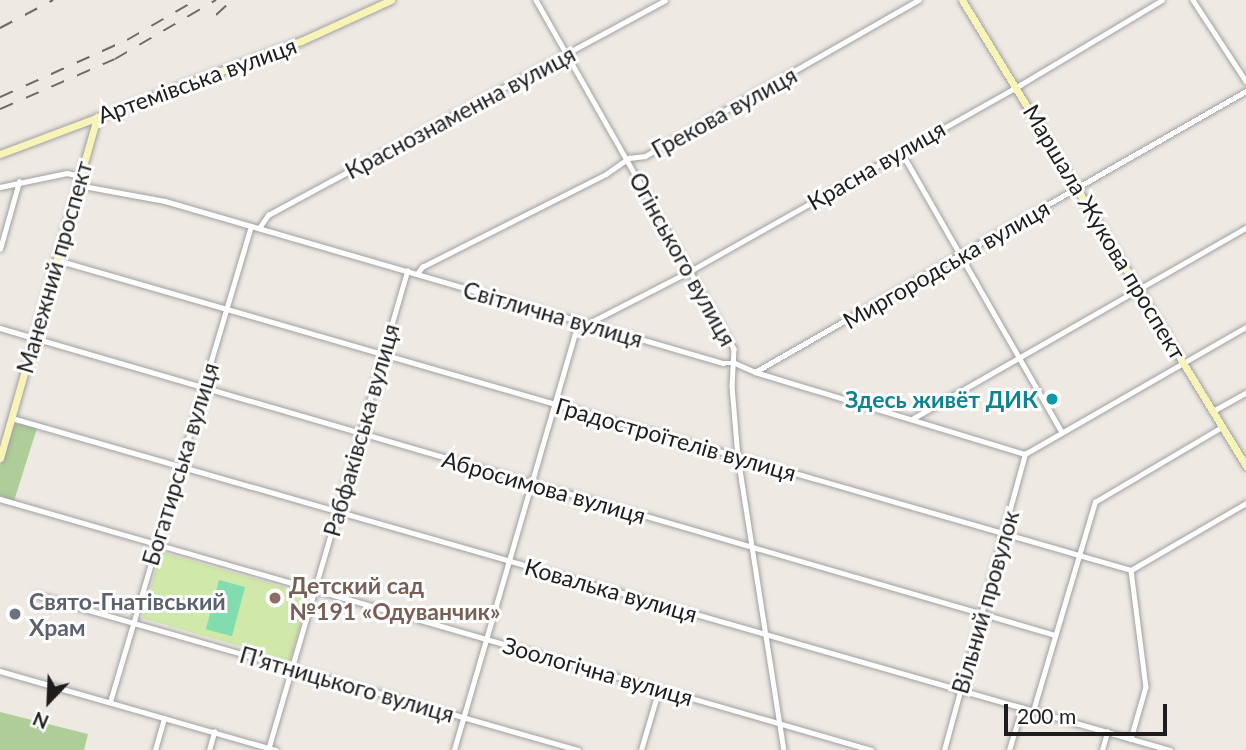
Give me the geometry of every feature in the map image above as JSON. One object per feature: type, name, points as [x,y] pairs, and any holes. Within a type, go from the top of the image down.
[{"type":"street","name":"Артемівська вулиця","points":[[0,154],[314,36],[391,0]]},
{"type":"street","name":"Огінського вулиця","points":[[536,0],[734,349],[732,386],[738,457],[784,750]]},
{"type":"street","name":"Краснознаменна вулиця","points":[[259,228],[268,215],[665,0]]},
{"type":"street","name":"Грекова вулиця","points":[[417,274],[422,267],[606,174],[627,159],[645,156],[919,0]]},
{"type":"street","name":"Маршала Жукова проспект","points":[[962,0],[1185,362],[1222,427],[1243,455],[1246,466]]},
{"type":"street","name":"Красна вулиця","points":[[587,324],[690,271],[1016,87],[1162,0]]},
{"type":"street","points":[[1194,0],[1246,81]]},
{"type":"street","name":"Миргородська вулиця","points":[[755,372],[1246,91]]},
{"type":"street","name":"Манежний проспект","points":[[0,457],[97,117]]},
{"type":"street","points":[[901,151],[1062,432]]},
{"type":"street","points":[[0,187],[67,173],[80,176]]},
{"type":"street","points":[[0,246],[19,182]]},
{"type":"street","name":"Світлична вулиця","points":[[78,185],[164,201],[723,363],[735,363],[755,372],[1025,454]]},
{"type":"street","name":"Богатирська вулиця","points":[[110,702],[251,226]]},
{"type":"street","points":[[912,419],[1246,228]]},
{"type":"street","name":"Градостроїтелiв вулиця","points":[[56,259],[1004,535],[1131,569]]},
{"type":"street","name":"Рабфаківська вулиця","points":[[269,749],[407,271]]},
{"type":"street","points":[[454,750],[579,321]]},
{"type":"street","points":[[1025,454],[1246,327]]},
{"type":"street","name":"Абросимова вулиця","points":[[0,328],[1055,635]]},
{"type":"street","points":[[1213,411],[1246,393]]},
{"type":"street","name":"Ковалька вулиця","points":[[11,417],[1170,750]]},
{"type":"street","points":[[1033,711],[1095,502],[1222,427]]},
{"type":"street","name":"Вільний провулок","points":[[944,750],[1025,454]]},
{"type":"street","name":"Зоологічна вулиця","points":[[0,499],[872,750]]},
{"type":"street","points":[[1131,739],[1146,687],[1131,569],[1246,503]]},
{"type":"street","name":"П’ятницького вулиця","points":[[36,595],[578,750]]},
{"type":"street","points":[[0,671],[276,750]]},
{"type":"street","points":[[641,750],[659,688]]},
{"type":"street","points":[[1009,750],[1021,708]]},
{"type":"street","points":[[155,750],[164,718]]},
{"type":"street","points":[[209,750],[214,732]]},
{"type":"street","points":[[1102,750],[1107,732]]},
{"type":"green space","points":[[22,423],[37,428],[14,501],[0,496],[0,466],[12,425]]},
{"type":"green space","points":[[161,552],[309,594],[290,661],[142,618]]},
{"type":"green space","points":[[219,580],[245,587],[232,636],[206,629]]},
{"type":"green space","points":[[0,712],[88,734],[84,750],[0,750]]},
{"type":"railway","points":[[0,28],[53,0]]},
{"type":"railway","points":[[0,97],[127,40],[196,0]]},
{"type":"railway","points":[[0,109],[115,59],[216,0]]},
{"type":"railway","points":[[216,15],[232,0]]},
{"type":"place","name":"Здесь живёт ДИК","points":[[1052,399]]},
{"type":"place","name":"Детский сад №191 «Одуванчик»","points":[[275,598]]},
{"type":"place","name":"Свято-Гнатівський Храм","points":[[15,614]]}]
